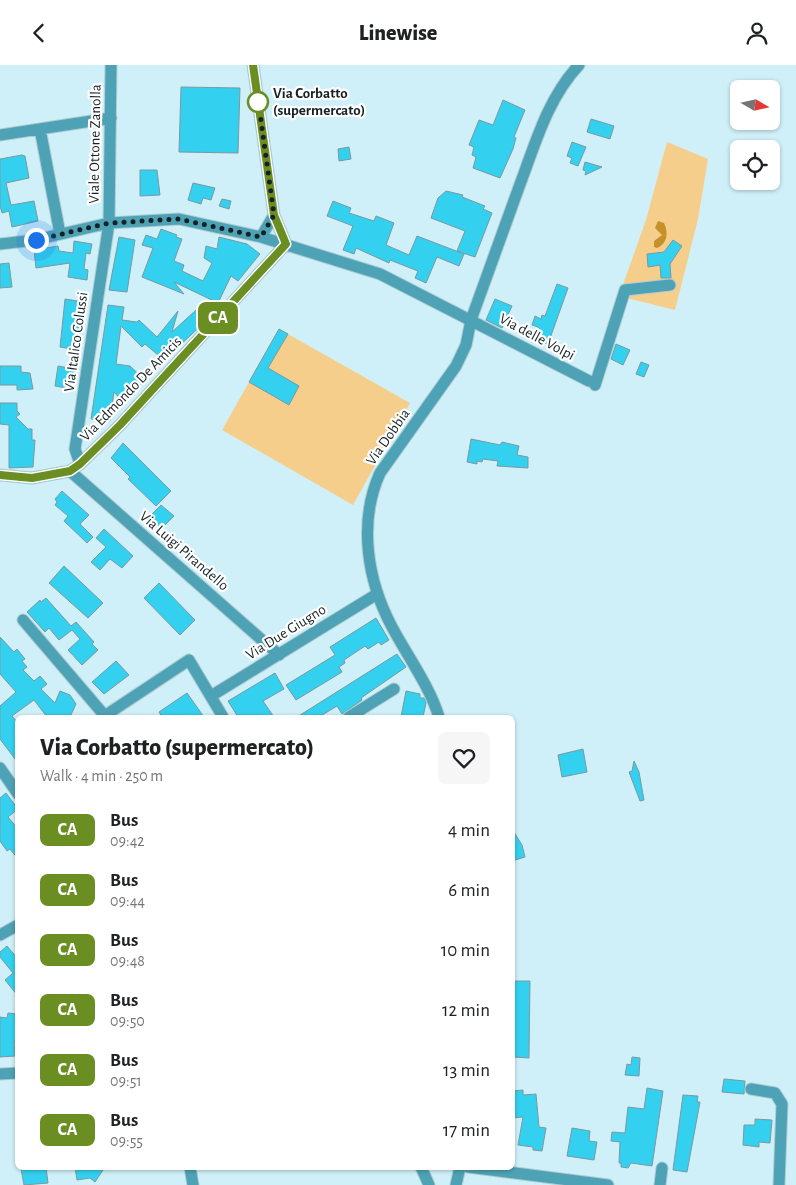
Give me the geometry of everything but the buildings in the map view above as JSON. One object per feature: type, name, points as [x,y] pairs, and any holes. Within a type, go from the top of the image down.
[{"type":"street","name":"Viale Ottone Zanolla","points":[[109,223],[112,65]]},
{"type":"street","points":[[253,65],[274,215],[286,244]]},
{"type":"street","name":"Via Dobbia","points":[[438,715],[434,701],[391,625],[372,579],[368,545],[368,510],[372,491],[380,473],[456,366],[466,345],[471,320],[554,97],[564,80],[579,65]]},
{"type":"street","points":[[0,135],[110,118]]},
{"type":"street","points":[[40,129],[60,234]]},
{"type":"street","points":[[261,237],[274,215]]},
{"type":"street","points":[[0,245],[109,223],[179,219],[261,237],[380,274],[471,320]]},
{"type":"street","name":"Via Italico Colussi","points":[[80,464],[75,449],[109,223]]},
{"type":"street","name":"Via Edmondo De Amicis","points":[[0,475],[32,478],[70,471],[80,464],[120,425],[286,244]]},
{"type":"street","name":"Via delle Volpi","points":[[471,320],[592,383],[625,290],[670,285]]},
{"type":"street","name":"Via Luigi Pirandello","points":[[70,471],[279,655]]},
{"type":"street","name":"Via Due Giugno","points":[[211,696],[377,594]]},
{"type":"street","points":[[23,621],[102,715]]},
{"type":"street","points":[[107,715],[189,660],[222,715]]},
{"type":"street","points":[[352,715],[394,689]]},
{"type":"street","points":[[0,768],[13,777]]},
{"type":"street","points":[[0,935],[15,927]]},
{"type":"street","points":[[0,1074],[15,1073]]},
{"type":"street","points":[[750,1089],[775,1093],[782,1104],[779,1185]]},
{"type":"street","points":[[660,1185],[662,1168]]},
{"type":"street","points":[[190,1170],[192,1185]]},
{"type":"street","points":[[422,1170],[429,1185]]},
{"type":"street","points":[[456,1185],[459,1170]]},
{"type":"street","points":[[491,1170],[608,1185]]},
{"type":"shaded area","points":[[667,142],[708,159],[698,219],[675,310],[619,296],[646,220]]},
{"type":"shaded area","points":[[658,221],[664,223],[667,234],[663,244],[657,248],[654,247],[654,241],[662,235],[655,228]]},
{"type":"shaded area","points":[[279,329],[410,403],[353,505],[222,430]]},
{"type":"bus line","name":"CA","points":[[0,475],[32,478],[54,475],[70,471],[80,464],[120,425],[286,244],[274,215],[253,65]]},
{"type":"place","name":"Via Corbatto (supermercato)","points":[[258,102]]},
{"type":"route","points":[[36,240],[109,223],[179,219],[261,237],[274,215],[258,99],[258,102]]}]
